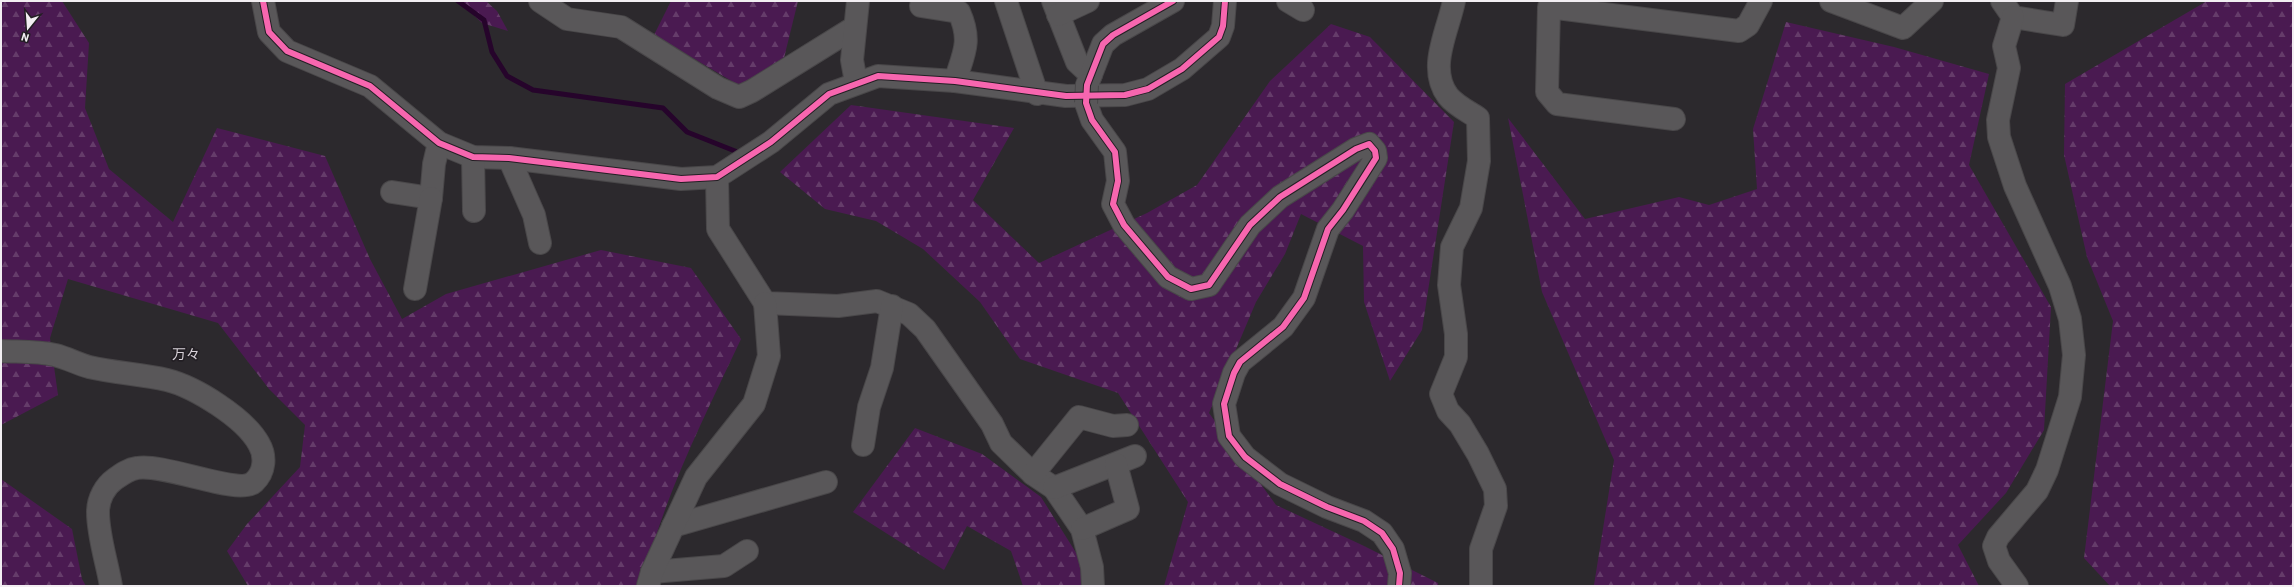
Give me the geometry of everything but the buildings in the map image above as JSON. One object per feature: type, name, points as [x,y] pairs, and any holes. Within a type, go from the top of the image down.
[{"type":"street","points":[[263,1],[269,32],[287,51],[370,86],[439,144],[473,157],[509,158],[681,179],[717,177],[771,142],[829,94],[856,82],[878,76],[955,81],[1037,94],[1066,96],[1126,95],[1148,89],[1182,70],[1219,37],[1223,26],[1225,1]]},
{"type":"street","points":[[540,1],[567,19],[621,27],[718,88],[739,97],[752,91],[855,27]]},
{"type":"street","points":[[856,82],[852,60],[858,1]]},
{"type":"street","points":[[1006,1],[1037,94]]},
{"type":"street","points":[[1088,1],[1056,8],[1088,88],[1092,120],[1115,152],[1118,181],[1113,204],[1124,225],[1168,277],[1191,289],[1209,284],[1250,225],[1280,197],[1356,149],[1369,144],[1375,151],[1376,158],[1343,210],[1328,229],[1304,298],[1283,327],[1240,362],[1234,373],[1224,404],[1229,436],[1245,457],[1280,484],[1327,507],[1364,521],[1382,533],[1393,549],[1400,572],[1399,586]]},
{"type":"street","points":[[1088,88],[1103,44],[1113,35],[1174,1]]},
{"type":"street","points":[[1454,1],[1439,53],[1440,77],[1448,96],[1478,118],[1479,161],[1471,208],[1452,247],[1449,285],[1456,334],[1456,357],[1441,394],[1448,411],[1460,424],[1478,454],[1495,489],[1496,506],[1481,549],[1481,586]]},
{"type":"street","points":[[1674,119],[1557,104],[1547,92],[1549,7],[1739,31],[1748,25],[1761,1]]},
{"type":"street","points":[[1831,1],[1903,28],[1932,1]]},
{"type":"street","points":[[2017,586],[1999,560],[1994,546],[1998,536],[2037,492],[2047,470],[2070,397],[2074,355],[2070,319],[2060,286],[2015,186],[1999,136],[1998,120],[2009,68],[2004,46],[2007,9],[2063,25],[2067,1]]},
{"type":"street","points":[[921,6],[959,12],[966,28],[966,46],[955,81]]},
{"type":"street","points":[[415,289],[431,198],[434,164],[439,144]]},
{"type":"street","points":[[473,157],[474,211]]},
{"type":"street","points":[[509,158],[534,215],[540,243]]},
{"type":"street","points":[[650,579],[696,477],[754,404],[769,356],[765,303],[718,229],[717,177]]},
{"type":"street","points":[[392,192],[431,198]]},
{"type":"street","points":[[765,303],[838,306],[877,301],[909,314],[925,329],[992,424],[1001,443],[1033,474],[1054,488],[1082,529],[1092,567],[1093,586]]},
{"type":"street","points":[[863,445],[869,407],[882,368],[892,306]]},
{"type":"street","points":[[1,351],[56,355],[88,367],[168,380],[197,393],[233,415],[253,432],[260,445],[264,454],[260,474],[253,483],[243,487],[228,486],[153,467],[132,470],[110,482],[100,496],[98,511],[112,586]]},
{"type":"street","points":[[1033,474],[1079,417],[1113,426],[1127,425]]},
{"type":"street","points":[[1054,488],[1125,460],[1128,509],[1082,529]]},
{"type":"street","points":[[673,526],[826,482]]},
{"type":"street","points":[[650,579],[724,566],[747,551]]},
{"type":"green space","points":[[1,1],[62,1],[89,43],[85,108],[109,169],[173,222],[217,128],[325,156],[370,259],[402,319],[446,294],[601,250],[691,268],[741,339],[698,430],[672,491],[650,554],[642,586],[248,586],[227,551],[247,524],[300,467],[305,425],[269,389],[218,323],[68,279],[50,338],[58,395],[1,425]]},
{"type":"green space","points":[[459,1],[486,1],[497,11],[508,31],[482,23]]},
{"type":"green space","points":[[671,1],[798,1],[784,58],[750,92],[654,35]]},
{"type":"green space","points":[[2207,1],[2293,1],[2293,586],[2110,586],[2084,558],[2113,321],[2087,257],[2064,155],[2065,84]]},
{"type":"green space","points":[[1786,22],[1894,47],[1989,74],[1969,165],[2051,307],[2044,430],[2006,493],[1958,545],[1979,586],[1594,585],[1614,460],[1542,292],[1508,118],[1585,219],[1679,197],[1709,205],[1757,189],[1753,129]]},
{"type":"green space","points":[[1331,24],[1370,37],[1454,122],[1422,330],[1390,381],[1364,302],[1363,246],[1301,214],[1285,254],[1256,302],[1209,413],[1276,505],[1362,545],[1438,583],[1438,586],[1164,586],[1188,502],[1118,393],[1020,359],[980,302],[923,249],[876,221],[825,209],[780,172],[851,105],[1014,128],[973,200],[1039,263],[1147,213],[1197,185],[1270,81]]},
{"type":"green space","points":[[915,428],[982,454],[1041,497],[1097,586],[1023,586],[1011,551],[967,526],[944,570],[853,512]]},
{"type":"green space","points":[[1,479],[72,529],[82,579],[86,586],[1,586]]},
{"type":"waterway","points":[[458,1],[484,20],[492,52],[507,76],[533,90],[663,108],[687,132],[740,153]]},
{"type":"cycle path","points":[[263,1],[269,32],[287,51],[370,86],[439,143],[473,157],[509,158],[681,179],[717,177],[771,142],[829,94],[878,76],[955,81],[1066,96],[1125,95],[1148,89],[1182,69],[1219,37],[1223,26],[1225,1]]},
{"type":"cycle path","points":[[1173,1],[1113,35],[1103,44],[1087,85],[1086,103],[1092,120],[1115,152],[1118,181],[1113,204],[1124,225],[1168,277],[1191,289],[1209,285],[1250,225],[1280,197],[1356,149],[1369,144],[1375,151],[1376,158],[1343,210],[1328,229],[1304,298],[1283,327],[1240,362],[1234,373],[1224,404],[1229,436],[1245,457],[1280,484],[1327,507],[1364,521],[1382,533],[1393,549],[1400,573],[1399,586]]},
{"type":"district","name":"万々","points":[[186,353]]}]
